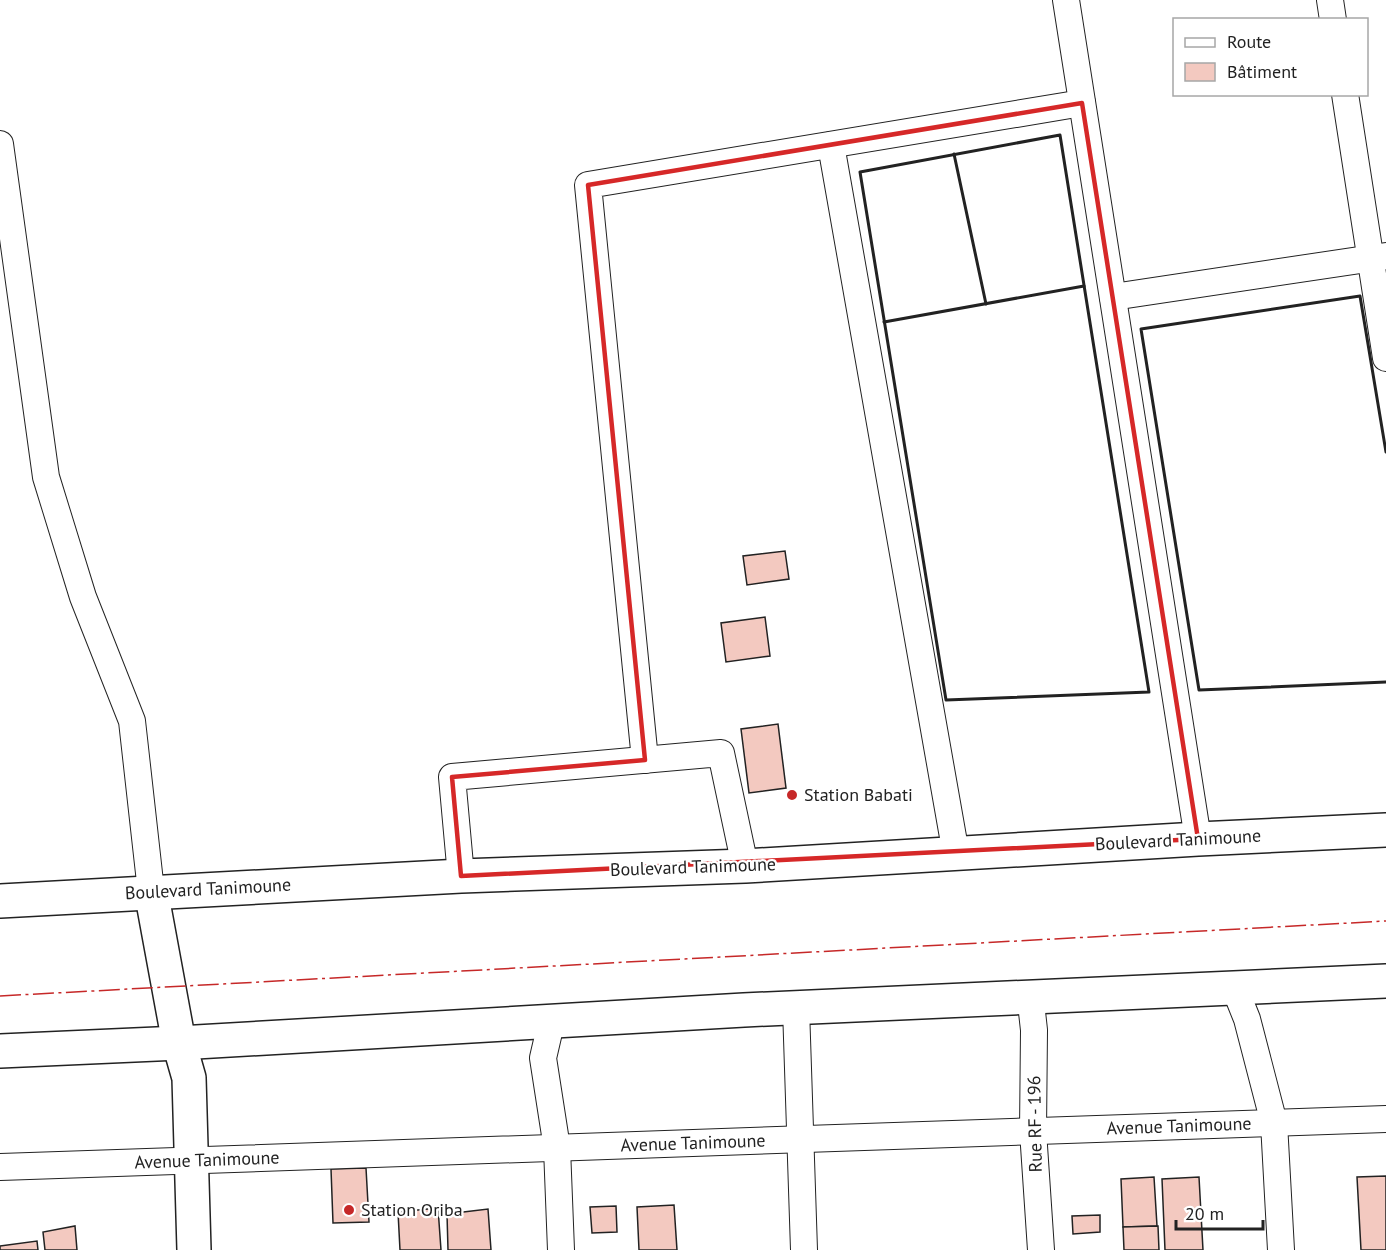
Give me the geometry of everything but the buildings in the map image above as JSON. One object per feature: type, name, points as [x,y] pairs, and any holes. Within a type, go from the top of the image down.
[{"type":"main road","name":"Boulevard Tanimoune","points":[[0,901],[151,891],[461,876],[745,866],[1386,830]]},
{"type":"main road","points":[[151,891],[179,1043],[189,1078],[194,1250]]},
{"type":"main road","points":[[0,1051],[796,1008],[1386,981]]},
{"type":"street","points":[[1066,0],[1198,839]]},
{"type":"street","points":[[1330,0],[1333,18]]},
{"type":"street","points":[[1345,96],[1378,257],[1386,358]]},
{"type":"street","points":[[645,760],[588,185],[1082,103]]},
{"type":"street","points":[[0,144],[46,477],[83,597],[132,721],[151,891]]},
{"type":"street","points":[[831,145],[956,854]]},
{"type":"street","points":[[1113,297],[1378,257]]},
{"type":"street","points":[[461,876],[452,777],[721,753],[745,866]]},
{"type":"street","points":[[1238,988],[1239,999],[1247,1018],[1274,1123],[1281,1250]]},
{"type":"street","name":"Rue RF - 196","points":[[1035,998],[1032,1012],[1034,1030],[1033,1131],[1041,1250]]},
{"type":"street","points":[[796,1008],[804,1250]]},
{"type":"street","points":[[537,1022],[549,1032],[543,1058],[557,1148],[561,1250]]},
{"type":"street","name":"Avenue Tanimoune","points":[[0,1167],[1386,1119]]},
{"type":"highlighted area","points":[[1082,103],[1198,839],[461,876],[452,777],[645,760],[588,185]]},
{"type":"wall","points":[[1060,135],[1149,692],[946,700],[860,172],[1060,135]]},
{"type":"wall","points":[[954,154],[986,304]]},
{"type":"wall","points":[[884,322],[1084,286]]},
{"type":"wall","points":[[1386,452],[1360,296],[1141,329],[1199,690],[1386,682]]},
{"type":"power","points":[[0,996],[1386,921]]},
{"type":"place","name":"Station Babati","points":[[792,795]]},
{"type":"place","name":"Station Oriba","points":[[349,1210]]}]
